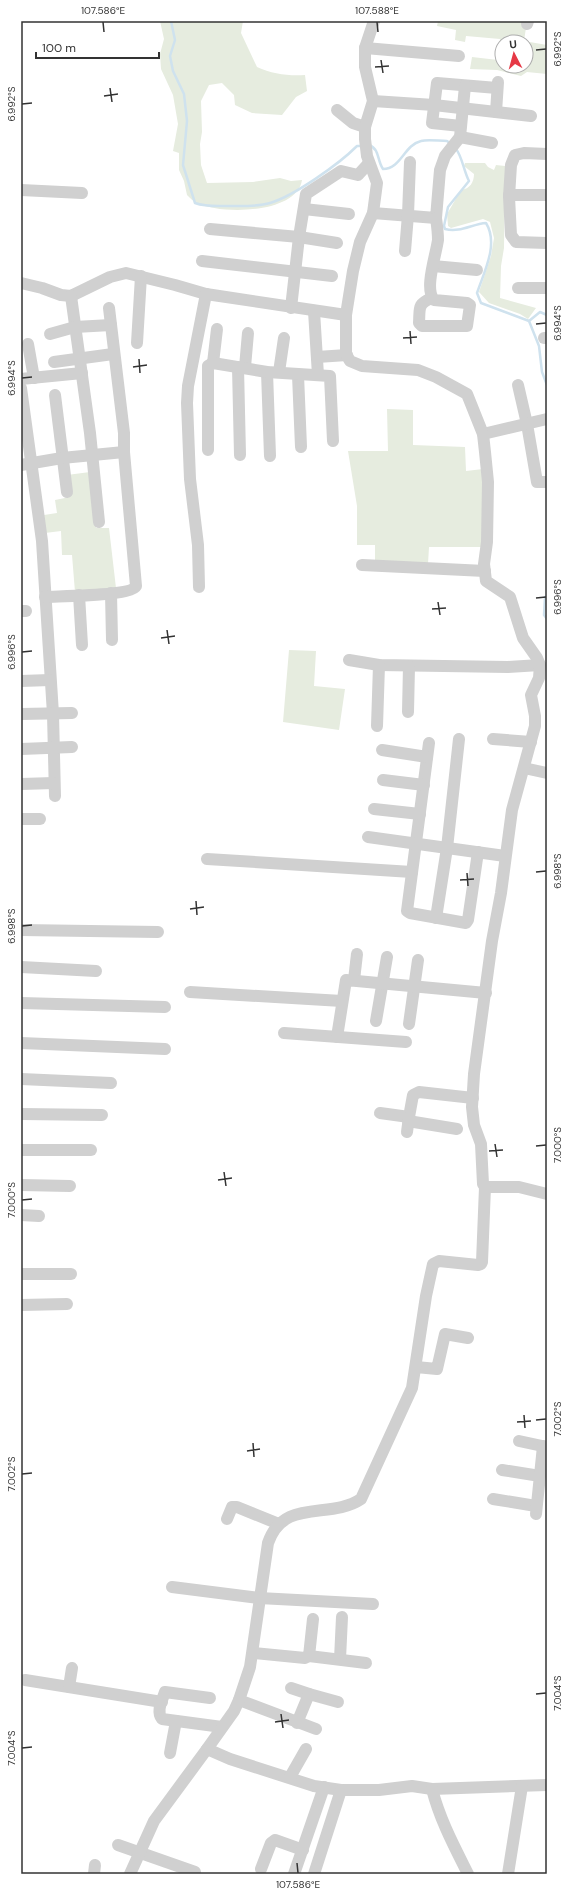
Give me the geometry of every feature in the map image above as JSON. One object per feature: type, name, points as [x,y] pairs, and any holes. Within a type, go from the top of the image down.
[{"type":"street","points":[[130,1874],[154,1821],[207,1749],[239,1700],[249,1673],[253,1653],[259,1598],[268,1543],[271,1534],[279,1524],[298,1514],[340,1506],[361,1499],[408,1400],[414,1380],[426,1296],[433,1264],[439,1261],[478,1265],[481,1264],[485,1187],[483,1184],[481,1144],[474,1125],[474,1074],[512,810],[535,726],[535,716],[531,695],[539,678],[540,665],[523,638],[510,597],[486,581],[488,482],[483,434],[468,397],[464,391],[418,370],[362,366],[350,361],[347,355],[346,315],[360,242],[373,213],[377,183],[369,163],[365,146],[365,127],[373,101],[365,67],[365,48],[374,21]]},
{"type":"street","points":[[365,48],[459,56]]},
{"type":"street","points":[[492,142],[431,128],[438,79],[466,86],[497,85],[496,112]]},
{"type":"street","points":[[432,298],[431,286],[433,266],[438,240],[436,218],[440,170],[448,151],[459,135],[466,86]]},
{"type":"street","points":[[373,101],[434,105],[531,116]]},
{"type":"street","points":[[337,110],[352,123],[365,127]]},
{"type":"street","points":[[547,154],[515,155],[511,165],[510,195],[511,235],[516,242],[547,243]]},
{"type":"street","points":[[405,251],[410,162]]},
{"type":"street","points":[[291,308],[299,237],[306,194],[341,171],[358,175],[369,163]]},
{"type":"street","points":[[21,190],[82,193]]},
{"type":"street","points":[[510,195],[547,195]]},
{"type":"street","points":[[304,209],[349,214]]},
{"type":"street","points":[[373,213],[436,218]]},
{"type":"street","points":[[210,229],[299,237],[337,243]]},
{"type":"street","points":[[202,261],[332,276]]},
{"type":"street","points":[[433,266],[477,270]]},
{"type":"street","points":[[21,283],[42,288],[61,295],[71,296],[120,274],[141,276],[206,294],[291,308],[346,315]]},
{"type":"street","points":[[137,343],[141,276]]},
{"type":"street","points":[[518,288],[547,288]]},
{"type":"street","points":[[199,587],[198,545],[190,479],[187,404],[188,386],[206,294]]},
{"type":"street","points":[[71,296],[82,373],[99,522]]},
{"type":"street","points":[[45,597],[111,593],[132,590],[136,586],[124,452],[124,433],[113,354],[109,308]]},
{"type":"street","points":[[314,311],[318,375]]},
{"type":"street","points":[[50,334],[75,327],[111,325]]},
{"type":"street","points":[[213,363],[217,328]]},
{"type":"street","points":[[240,455],[241,367],[248,333]]},
{"type":"street","points":[[270,456],[273,372],[284,338]]},
{"type":"street","points":[[28,344],[34,378]]},
{"type":"street","points":[[54,362],[113,354]]},
{"type":"street","points":[[317,357],[347,355]]},
{"type":"street","points":[[208,450],[208,366],[213,363],[298,375],[328,375],[330,377],[333,441]]},
{"type":"street","points":[[21,379],[82,373]]},
{"type":"street","points":[[298,375],[301,447]]},
{"type":"street","points":[[518,385],[527,424],[537,482],[547,482]]},
{"type":"street","points":[[21,388],[27,464],[42,541],[53,714],[54,796]]},
{"type":"street","points":[[55,395],[67,492]]},
{"type":"street","points":[[483,434],[547,419]]},
{"type":"street","points":[[27,464],[62,458],[124,452]]},
{"type":"street","points":[[362,565],[485,572]]},
{"type":"street","points":[[111,593],[112,640]]},
{"type":"street","points":[[79,595],[82,645]]},
{"type":"street","points":[[349,660],[379,665],[409,666],[508,667],[540,665]]},
{"type":"street","points":[[377,726],[379,665]]},
{"type":"street","points":[[408,712],[409,666]]},
{"type":"street","points":[[21,681],[50,680]]},
{"type":"street","points":[[21,714],[72,713]]},
{"type":"street","points":[[493,738],[531,742]]},
{"type":"street","points":[[436,918],[447,848],[459,739]]},
{"type":"street","points":[[429,743],[417,844],[407,911],[466,924],[468,920],[478,852]]},
{"type":"street","points":[[21,749],[72,747]]},
{"type":"street","points":[[382,750],[427,757]]},
{"type":"street","points":[[524,768],[547,773]]},
{"type":"street","points":[[383,780],[424,785]]},
{"type":"street","points":[[21,784],[54,783]]},
{"type":"street","points":[[374,808],[420,814]]},
{"type":"street","points":[[21,819],[40,819]]},
{"type":"street","points":[[368,837],[505,856]]},
{"type":"street","points":[[207,859],[412,872]]},
{"type":"street","points":[[21,930],[158,932]]},
{"type":"street","points":[[354,980],[357,954]]},
{"type":"street","points":[[376,1021],[387,957]]},
{"type":"street","points":[[409,1024],[416,986],[418,960]]},
{"type":"street","points":[[21,967],[96,970]]},
{"type":"street","points":[[337,1037],[346,980],[486,993]]},
{"type":"street","points":[[190,992],[342,1001]]},
{"type":"street","points":[[21,1003],[165,1007]]},
{"type":"street","points":[[284,1033],[406,1042]]},
{"type":"street","points":[[21,1043],[165,1049]]},
{"type":"street","points":[[21,1080],[111,1083]]},
{"type":"street","points":[[408,1123],[413,1095],[416,1093],[473,1098]]},
{"type":"street","points":[[380,1113],[408,1123],[457,1130]]},
{"type":"street","points":[[21,1114],[102,1115]]},
{"type":"street","points":[[21,1150],[91,1150]]},
{"type":"street","points":[[21,1185],[70,1186]]},
{"type":"street","points":[[485,1187],[519,1187],[547,1194]]},
{"type":"street","points":[[21,1215],[38,1216]]},
{"type":"street","points":[[21,1274],[71,1274]]},
{"type":"street","points":[[21,1305],[67,1304]]},
{"type":"street","points":[[416,1367],[437,1369],[446,1334],[468,1338]]},
{"type":"street","points":[[493,1499],[536,1510],[545,1446],[519,1441]]},
{"type":"street","points":[[502,1470],[540,1476]]},
{"type":"street","points":[[227,1519],[232,1508],[237,1507],[279,1524]]},
{"type":"street","points":[[172,1587],[259,1598],[373,1604]]},
{"type":"street","points":[[340,1660],[342,1617]]},
{"type":"street","points":[[309,1656],[313,1619]]},
{"type":"street","points":[[253,1653],[306,1658],[309,1656],[366,1663]]},
{"type":"street","points":[[69,1687],[72,1668]]},
{"type":"street","points":[[25,1680],[162,1702]]},
{"type":"street","points":[[291,1688],[338,1702]]},
{"type":"street","points":[[210,1698],[165,1692],[159,1710],[162,1719],[222,1726]]},
{"type":"street","points":[[297,1723],[309,1694]]},
{"type":"street","points":[[239,1700],[316,1729]]},
{"type":"street","points":[[170,1753],[176,1720]]},
{"type":"street","points":[[207,1749],[230,1759],[295,1779],[341,1790],[379,1790],[412,1786],[432,1789],[547,1785]]},
{"type":"street","points":[[295,1779],[306,1749]]},
{"type":"street","points":[[508,1874],[522,1786]]},
{"type":"street","points":[[294,1874],[324,1787]]},
{"type":"street","points":[[432,1789],[438,1812],[468,1874]]},
{"type":"street","points":[[314,1874],[341,1790]]},
{"type":"street","points":[[260,1870],[271,1843],[275,1840],[303,1850]]},
{"type":"street","points":[[118,1845],[194,1872]]},
{"type":"shaded area","points":[[160,21],[243,21],[241,33],[257,67],[280,74],[305,75],[307,91],[296,97],[282,115],[252,113],[235,105],[234,95],[222,83],[209,85],[201,101],[201,165],[207,183],[253,182],[280,178],[291,181],[302,180],[297,191],[287,200],[257,209],[239,210],[208,207],[197,203],[187,195],[184,181],[179,170],[179,153],[173,151],[178,124],[173,95],[161,69],[160,54],[164,39]]},
{"type":"shaded area","points":[[438,21],[527,21],[525,34],[494,34],[494,38],[466,36],[465,42],[455,40],[456,30],[437,26]]},
{"type":"shaded area","points":[[534,43],[547,45],[547,74],[534,73]]},
{"type":"shaded area","points":[[472,57],[494,60],[494,70],[470,69]]},
{"type":"shaded area","points":[[513,74],[524,74],[521,76]]},
{"type":"shaded area","points":[[465,163],[485,163],[488,167],[494,170],[496,165],[505,166],[504,248],[501,266],[500,298],[536,308],[528,319],[520,314],[489,303],[479,292],[491,256],[494,238],[490,222],[483,219],[451,228],[448,226],[447,214],[461,190],[469,187],[473,180],[474,174],[464,166]]},
{"type":"shaded area","points":[[387,409],[413,410],[413,445],[465,447],[466,471],[483,469],[483,547],[429,547],[428,564],[375,563],[375,545],[357,545],[357,506],[348,451],[388,451]]},
{"type":"shaded area","points":[[90,472],[96,528],[109,528],[116,588],[75,592],[72,555],[62,555],[61,531],[45,533],[44,515],[57,513],[55,500],[70,497],[67,475]]},
{"type":"shaded area","points":[[289,650],[316,651],[314,686],[345,689],[339,730],[283,722]]},
{"type":"waterway","points":[[171,21],[175,40],[170,56],[173,71],[184,94],[187,121],[183,165],[195,203],[215,206],[255,206],[270,203],[303,187],[328,170],[357,146],[362,146]]},
{"type":"waterway","points":[[369,145],[377,152],[383,169],[394,165],[415,143],[430,140],[447,141],[451,144]]},
{"type":"waterway","points":[[456,149],[469,181],[448,207],[444,226],[445,229],[456,230],[486,223],[490,231],[491,249],[477,293],[481,303],[529,321],[539,346],[542,372],[547,385]]},
{"type":"waterway","points":[[529,321],[540,312],[547,315]]},
{"type":"waterway","points":[[547,596],[545,597],[544,615],[547,619]]}]
